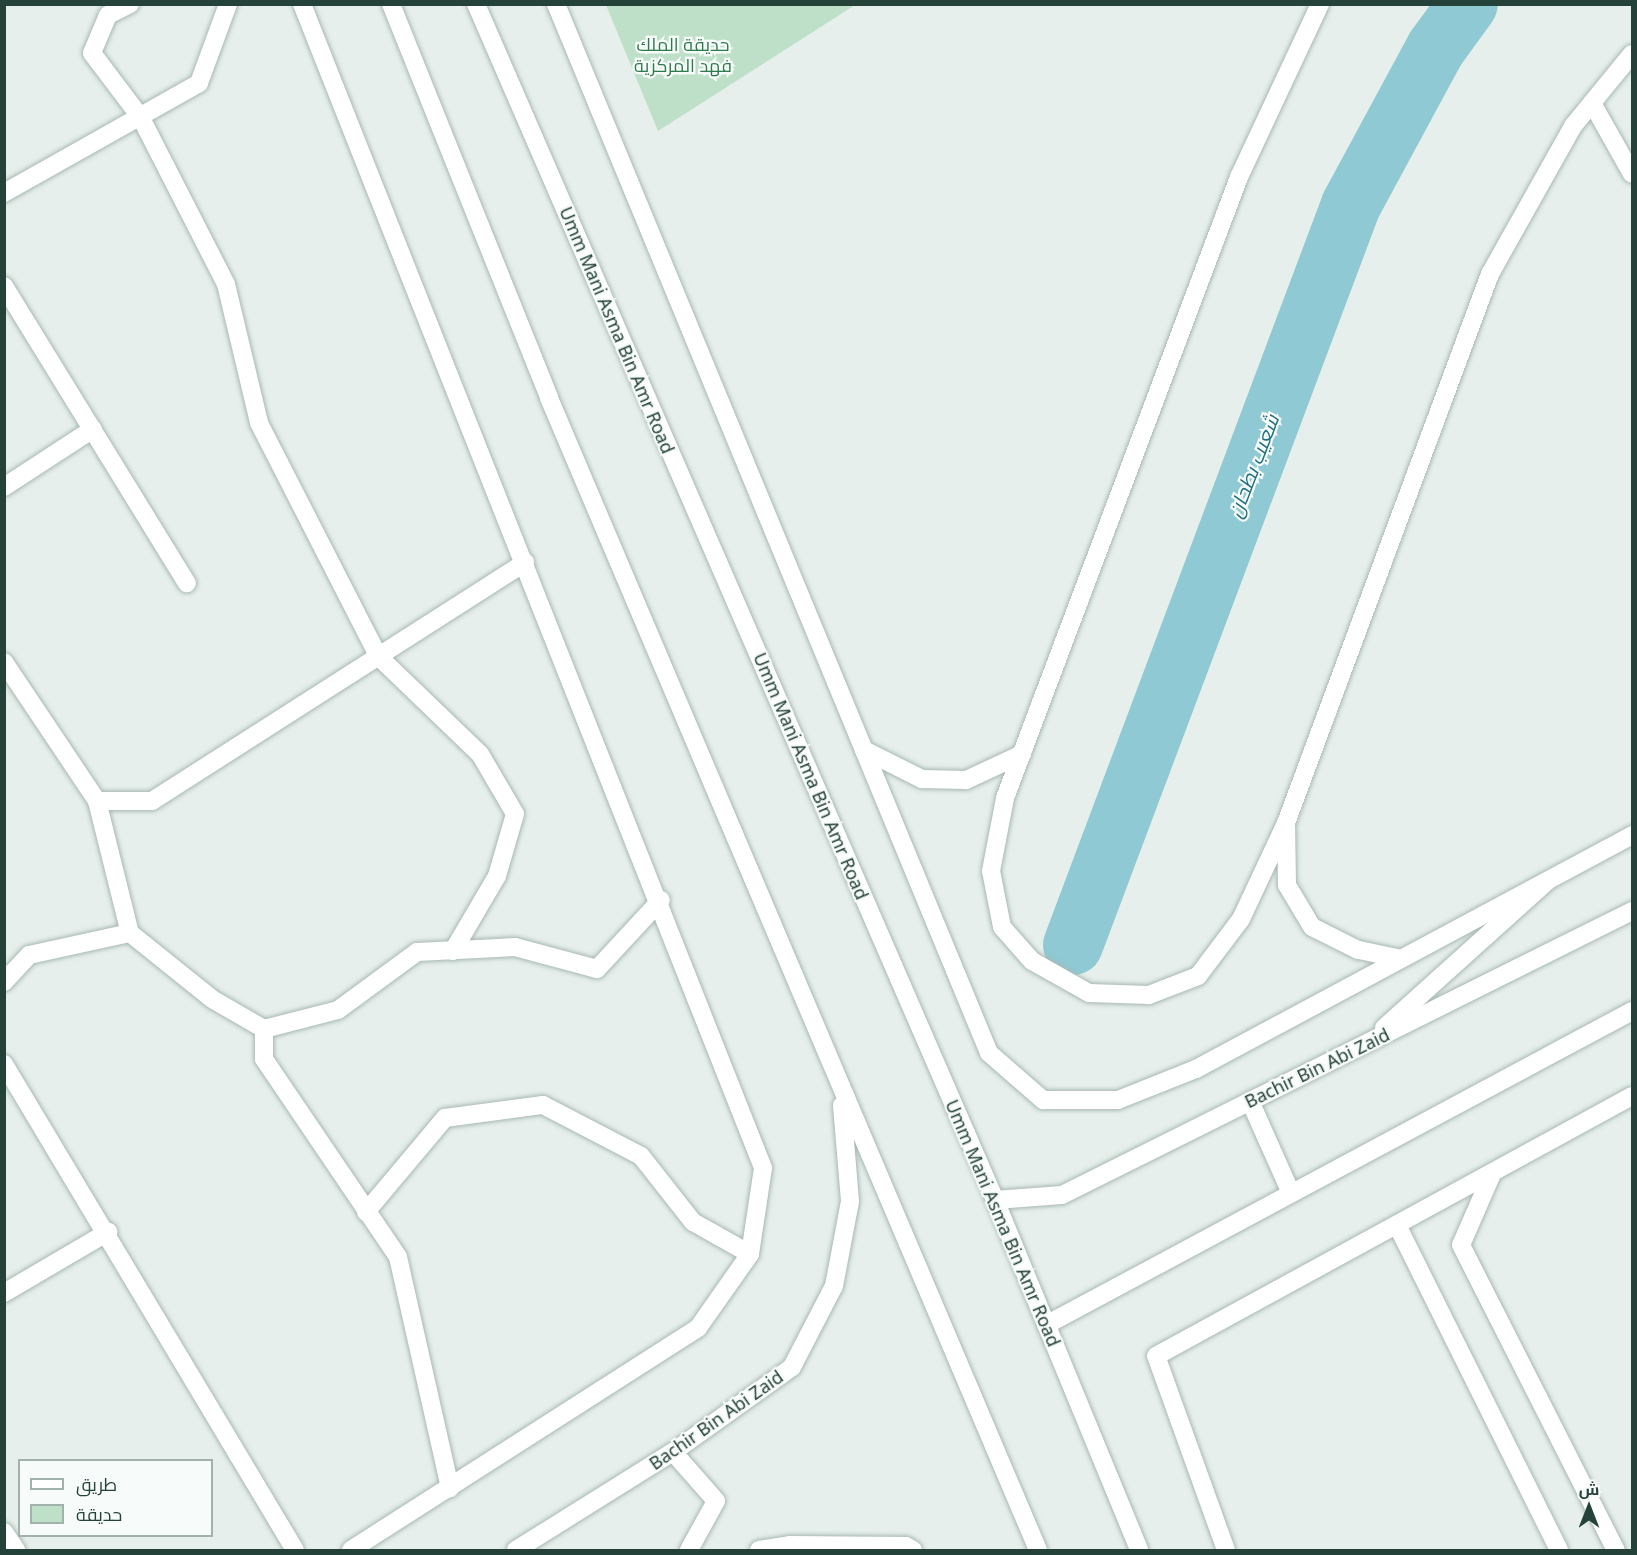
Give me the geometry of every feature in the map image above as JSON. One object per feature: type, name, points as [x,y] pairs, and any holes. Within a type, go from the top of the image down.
[{"type":"street","points":[[130,4],[108,15],[92,53],[141,118],[225,284],[259,423],[378,656],[480,754],[515,814],[496,876],[453,951]]},
{"type":"street","points":[[4,194],[141,118],[198,83],[228,4]]},
{"type":"street","points":[[302,4],[661,900],[764,1168],[750,1254],[698,1328],[351,1551]]},
{"type":"street","points":[[392,4],[549,398],[1038,1551]]},
{"type":"street","name":"Umm Mani Asma Bin Amr Road","points":[[476,4],[995,1200],[1139,1551]]},
{"type":"street","points":[[556,4],[989,1053],[1043,1100],[1118,1100],[1197,1069],[1397,958],[1632,835]]},
{"type":"street","points":[[1320,4],[1239,177],[1005,798],[991,871],[1002,927],[1032,961],[1089,993],[1149,995],[1198,976],[1241,919],[1286,823],[1490,274],[1574,126],[1632,54]]},
{"type":"street","points":[[1592,103],[1632,174]]},
{"type":"street","points":[[4,286],[187,583]]},
{"type":"street","points":[[4,488],[93,429]]},
{"type":"street","points":[[97,801],[152,801],[525,562]]},
{"type":"street","points":[[4,662],[97,801],[130,933],[212,999],[264,1029],[338,1010],[417,952],[515,947],[597,969],[661,900]]},
{"type":"street","points":[[864,750],[933,780],[966,780],[1022,754]]},
{"type":"street","points":[[1286,823],[1287,885],[1312,927],[1359,950],[1397,958]]},
{"type":"street","points":[[1367,1043],[1547,881]]},
{"type":"street","name":"Bachir Bin Abi Zaid","points":[[995,1200],[1062,1195],[1632,911]]},
{"type":"street","points":[[4,982],[29,955],[130,933]]},
{"type":"street","points":[[1046,1324],[1632,1011]]},
{"type":"street","points":[[264,1029],[264,1059],[398,1257],[450,1488]]},
{"type":"street","points":[[4,1064],[108,1232],[295,1551]]},
{"type":"street","name":"Bachir Bin Abi Zaid","points":[[516,1551],[673,1452],[792,1367],[834,1286],[850,1201],[841,1088]]},
{"type":"street","points":[[1226,1551],[1156,1356],[1632,1096]]},
{"type":"street","points":[[1250,1101],[1291,1193]]},
{"type":"street","points":[[366,1212],[445,1118],[543,1105],[641,1156],[693,1222],[750,1254]]},
{"type":"street","points":[[1492,1174],[1461,1245],[1616,1551]]},
{"type":"street","points":[[1397,1225],[1559,1551]]},
{"type":"street","points":[[4,1293],[108,1232]]},
{"type":"street","points":[[673,1452],[716,1502],[689,1551]]},
{"type":"street","points":[[4,1532],[16,1551]]},
{"type":"street","points":[[759,1551],[790,1545],[906,1546],[913,1551]]},
{"type":"green space","name":"حدیقة الملك فهد المركزية","points":[[606,5],[855,5],[658,131]]},
{"type":"waterway","name":"شعيب بطحان","points":[[1073,945],[1351,205],[1436,48],[1468,4]]}]
